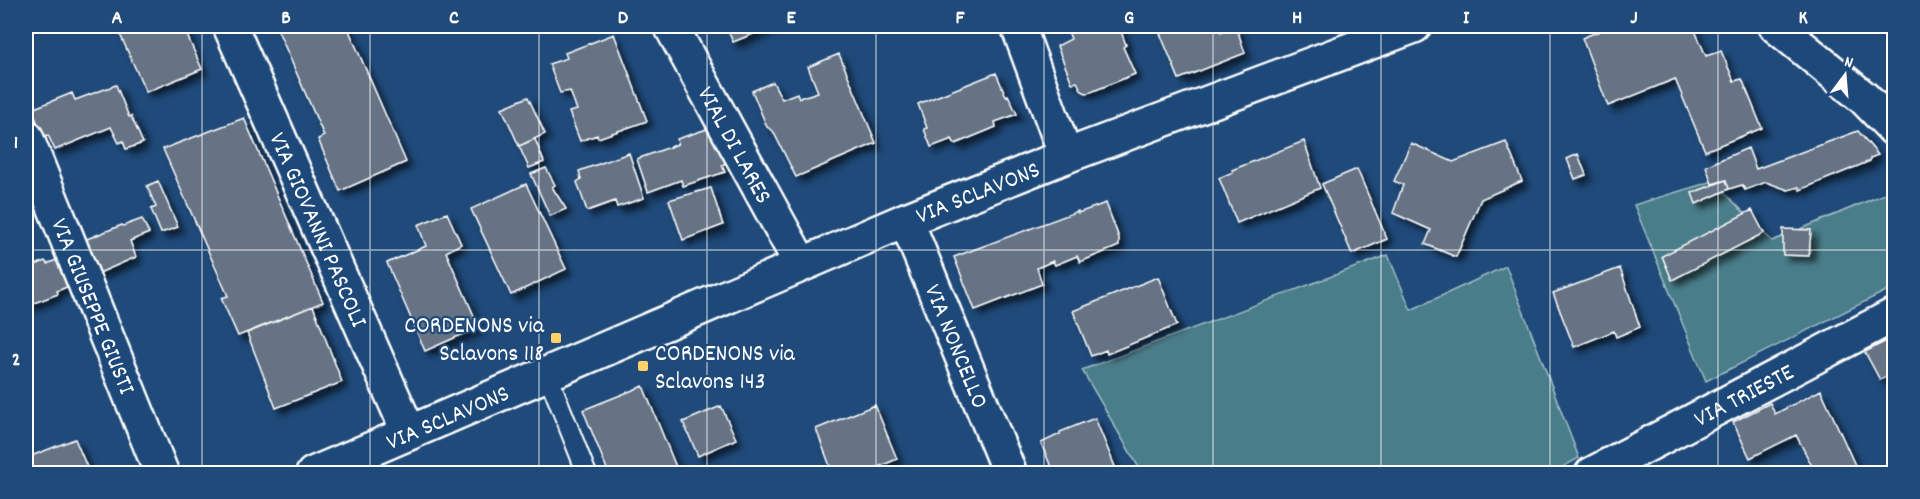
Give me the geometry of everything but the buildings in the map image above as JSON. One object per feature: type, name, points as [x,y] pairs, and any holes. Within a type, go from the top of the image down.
[{"type":"street","name":"VIA GIOVANNI PASCOLI","points":[[230,26],[409,433]]},
{"type":"street","name":"VIAL DI LARES","points":[[671,26],[801,264]]},
{"type":"street","points":[[1018,26],[1066,156]]},
{"type":"street","name":"VIA SCLAVONS","points":[[314,474],[906,220],[1379,32],[1414,26]]},
{"type":"street","points":[[1776,26],[1864,98],[1894,129]]},
{"type":"street","name":"VIA GIUSEPPE GIUSTI","points":[[26,137],[162,474]]},
{"type":"street","name":"VIA NONCELLO","points":[[906,220],[1010,474]]},
{"type":"street","name":"VIA TRIESTE","points":[[1592,474],[1894,315]]},
{"type":"lane","points":[[547,373],[587,474]]},
{"type":"green space","points":[[1713,181],[1772,241],[1894,190],[1894,287],[1706,381],[1634,205]]},
{"type":"green space","points":[[1388,255],[1411,310],[1506,266],[1579,458],[1550,474],[1255,474],[1254,470],[1246,474],[1142,473],[1082,370]]},
{"type":"place","name":"CORDENONS via Sclavons 118","points":[[556,338]]},
{"type":"place","name":"CORDENONS via Sclavons 143","points":[[643,366]]}]
